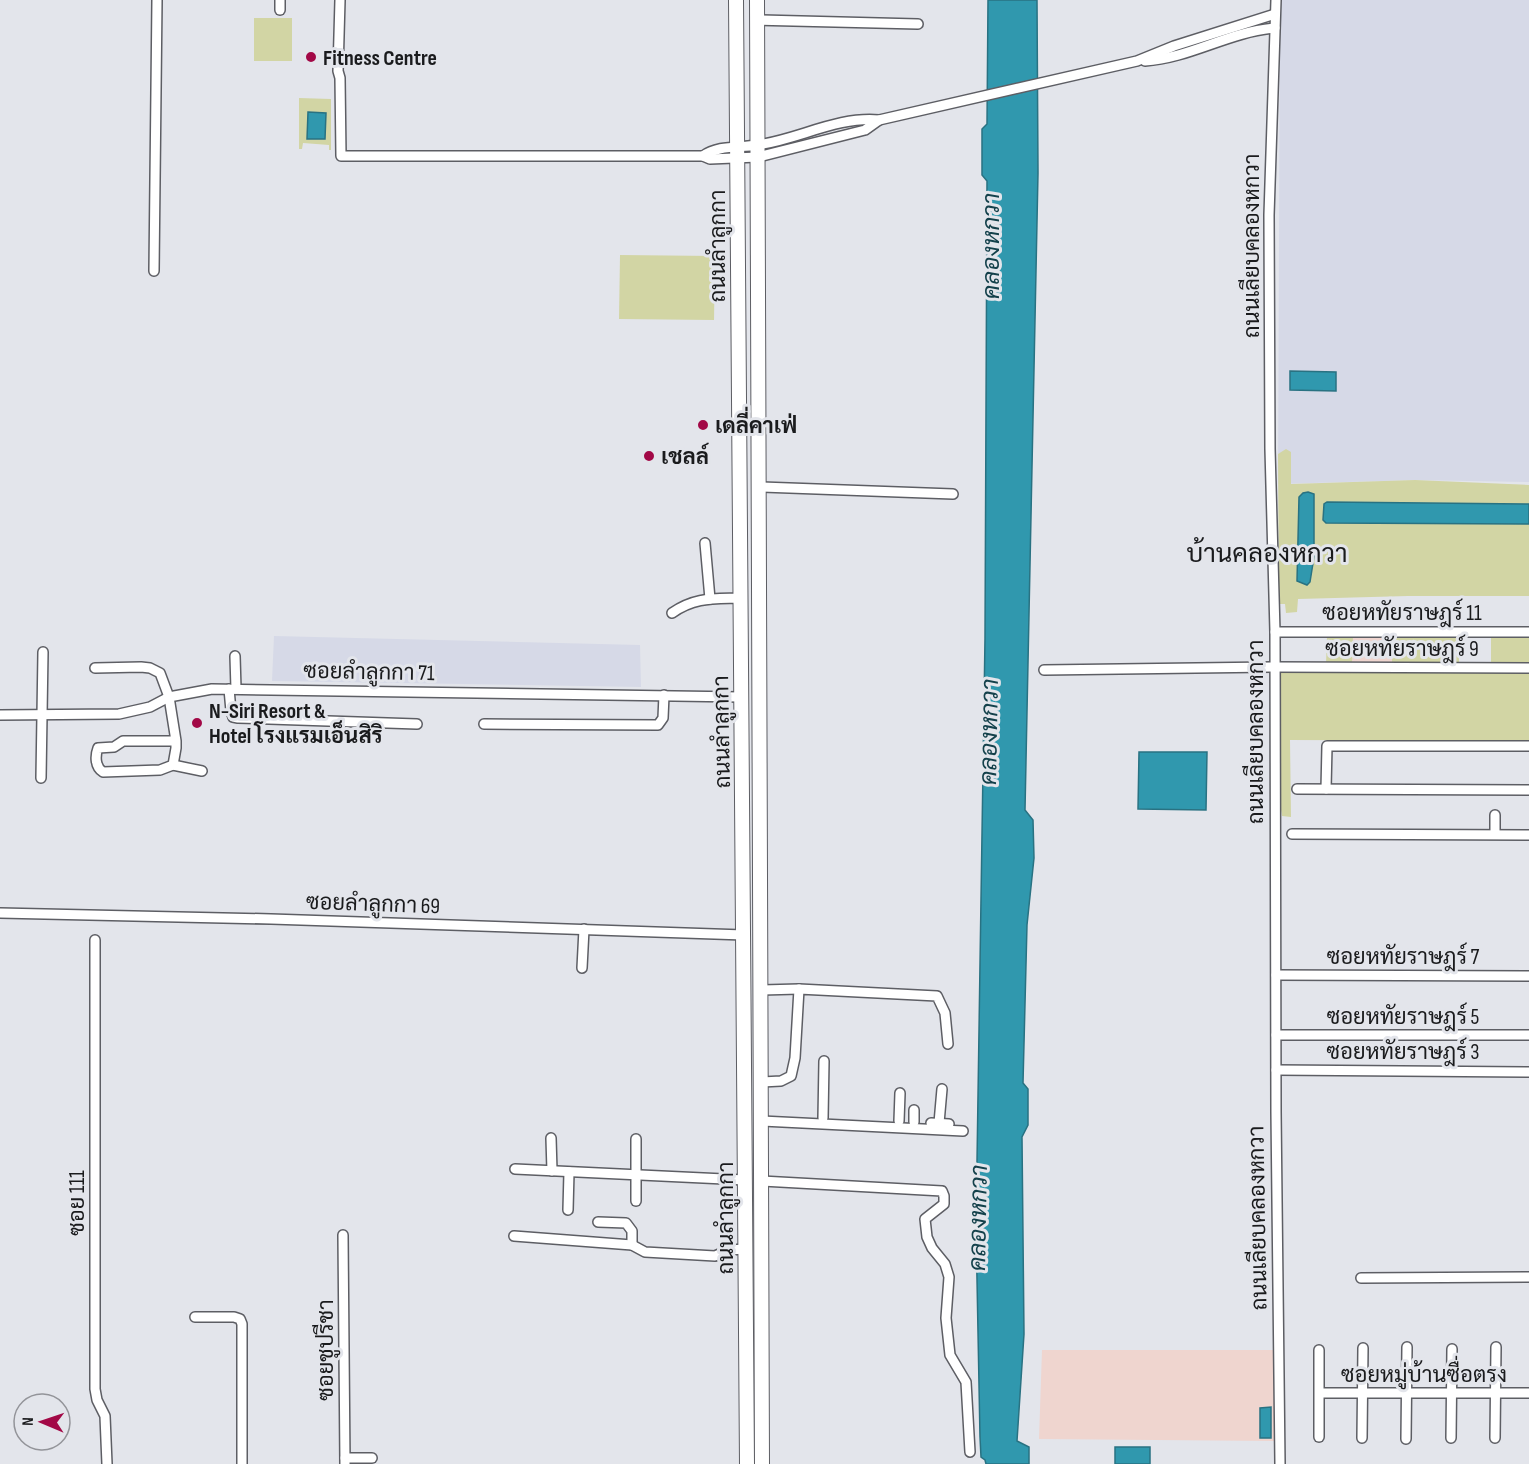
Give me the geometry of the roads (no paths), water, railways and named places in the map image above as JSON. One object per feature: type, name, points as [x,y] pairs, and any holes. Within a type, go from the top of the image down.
[{"type":"main road","name":"ถนนลำลูกกา","points":[[736,0],[747,1464]]},
{"type":"main road","name":"ถนนลำลูกกา","points":[[757,0],[762,1464]]},
{"type":"main road","points":[[745,1032],[761,1033]]},
{"type":"street","points":[[154,271],[157,0]]},
{"type":"street","points":[[280,0],[280,10]]},
{"type":"street","points":[[340,0],[338,71],[341,156],[703,156],[710,159],[737,152],[808,144],[866,129],[879,120]]},
{"type":"street","name":"ถนนเลียบคลองหกวา","points":[[1276,0],[1269,215],[1270,449],[1275,632],[1280,1464]]},
{"type":"street","points":[[1137,61],[1174,46],[1275,14]]},
{"type":"street","points":[[757,20],[918,24]]},
{"type":"street","points":[[758,151],[804,133],[840,124],[869,119],[879,120],[1066,76],[1137,61],[1168,58],[1231,36],[1253,30],[1275,28]]},
{"type":"street","points":[[840,124],[844,135]]},
{"type":"street","points":[[804,133],[808,144]]},
{"type":"street","points":[[759,487],[953,494]]},
{"type":"street","points":[[705,543],[711,600]]},
{"type":"street","points":[[672,613],[686,603],[740,598]]},
{"type":"street","name":"ซอยหทัยราษฎร์ 11","points":[[1275,632],[1529,632]]},
{"type":"street","points":[[41,778],[44,652]]},
{"type":"street","points":[[236,656],[231,711],[233,717],[417,724]]},
{"type":"street","name":"ซอยหทัยราษฎร์ 9","points":[[1044,670],[1274,667],[1529,669]]},
{"type":"street","points":[[94,668],[150,668],[160,673],[169,697],[177,748],[172,765]]},
{"type":"street","name":"ซอยลำลูกกา 71","points":[[0,715],[119,714],[150,707],[169,697],[212,689],[741,697]]},
{"type":"street","points":[[484,724],[658,725],[663,718],[664,695]]},
{"type":"street","points":[[176,741],[123,741],[114,747],[96,750],[97,766],[103,771],[160,770],[172,765],[202,771]]},
{"type":"street","points":[[1326,789],[1327,746],[1529,746]]},
{"type":"street","points":[[1297,789],[1529,790]]},
{"type":"street","points":[[1495,815],[1495,834]]},
{"type":"street","points":[[1292,834],[1529,835]]},
{"type":"street","name":"ซอยลำลูกกา 69","points":[[0,913],[744,935]]},
{"type":"street","points":[[582,968],[584,929]]},
{"type":"street","name":"ซอย 111","points":[[95,940],[95,1389],[97,1400],[105,1416],[107,1464]]},
{"type":"street","name":"ซอยหทัยราษฎร์ 7","points":[[1276,975],[1529,975]]},
{"type":"street","points":[[761,990],[799,989],[937,996],[945,1013],[948,1044]]},
{"type":"street","points":[[761,1082],[782,1081],[791,1076],[795,1058],[799,989]]},
{"type":"street","name":"ซอยหทัยราษฎร์ 5","points":[[1276,1035],[1529,1035]]},
{"type":"street","points":[[823,1118],[824,1062]]},
{"type":"street","name":"ซอยหทัยราษฎร์ 3","points":[[1276,1070],[1529,1072]]},
{"type":"street","points":[[761,1119],[823,1118],[944,1124],[942,1089]]},
{"type":"street","points":[[899,1121],[900,1093]]},
{"type":"street","points":[[914,1110],[914,1122]]},
{"type":"street","points":[[761,1119],[963,1131]]},
{"type":"street","points":[[551,1137],[552,1172]]},
{"type":"street","points":[[636,1139],[636,1201]]},
{"type":"street","points":[[515,1169],[746,1180]]},
{"type":"street","points":[[568,1210],[569,1172]]},
{"type":"street","points":[[761,1181],[942,1191],[944,1204],[925,1218],[927,1237],[932,1248],[945,1264],[949,1276],[946,1318],[950,1355],[966,1382],[970,1452]]},
{"type":"street","points":[[598,1222],[626,1223],[632,1231],[632,1245]]},
{"type":"street","name":"ซอยชูปรีชา","points":[[343,1235],[345,1461]]},
{"type":"street","points":[[514,1236],[632,1245],[645,1252],[716,1256],[728,1250],[746,1249]]},
{"type":"street","points":[[1361,1278],[1529,1277]]},
{"type":"street","points":[[195,1317],[234,1317],[240,1319],[242,1324],[242,1464]]},
{"type":"street","points":[[1406,1439],[1407,1347]]},
{"type":"street","points":[[1495,1438],[1496,1347]]},
{"type":"street","points":[[1362,1438],[1363,1348]]},
{"type":"street","points":[[1451,1438],[1452,1349]]},
{"type":"street","points":[[1319,1350],[1319,1437]]},
{"type":"street","name":"ซอยหมู่บ้านซื่อตรง","points":[[1320,1393],[1529,1393]]},
{"type":"street","points":[[345,1461],[372,1458]]},
{"type":"water","name":"คลองหกวา","points":[[988,0],[1037,0],[1038,173],[1025,810],[1033,820],[1034,858],[1027,925],[1023,1083],[1028,1089],[1028,1125],[1022,1137],[1024,1334],[1017,1441],[1029,1447],[1029,1464],[986,1464],[981,1457],[980,1437],[976,1227],[985,638],[987,181],[982,175],[982,129],[987,124]]},
{"type":"water","points":[[308,112],[326,113],[325,139],[307,139]]},
{"type":"water","points":[[1290,371],[1336,372],[1336,391],[1290,390]]},
{"type":"water","points":[[1308,492],[1314,494],[1314,557],[1310,582],[1307,585],[1297,581],[1299,497]]},
{"type":"water","points":[[1327,502],[1529,504],[1529,524],[1326,523],[1323,520],[1324,504]]},
{"type":"water","points":[[1139,752],[1207,752],[1206,810],[1138,809]]},
{"type":"water","points":[[1271,1407],[1271,1438],[1260,1438],[1260,1408]]},
{"type":"water","points":[[1115,1447],[1150,1447],[1150,1464],[1115,1464]]},
{"type":"place","name":"Fitness Centre","points":[[311,57]]},
{"type":"place","name":"เดลี่คาเฟ่","points":[[703,425]]},
{"type":"place","name":"เชลล์","points":[[649,456]]},
{"type":"place","name":"N-Siri Resort & Hotel โรงแรมเอ็นสิริ","points":[[197,723]]},
{"type":"district","name":"บ้านคลองหกวา","points":[[1267,553]]}]
